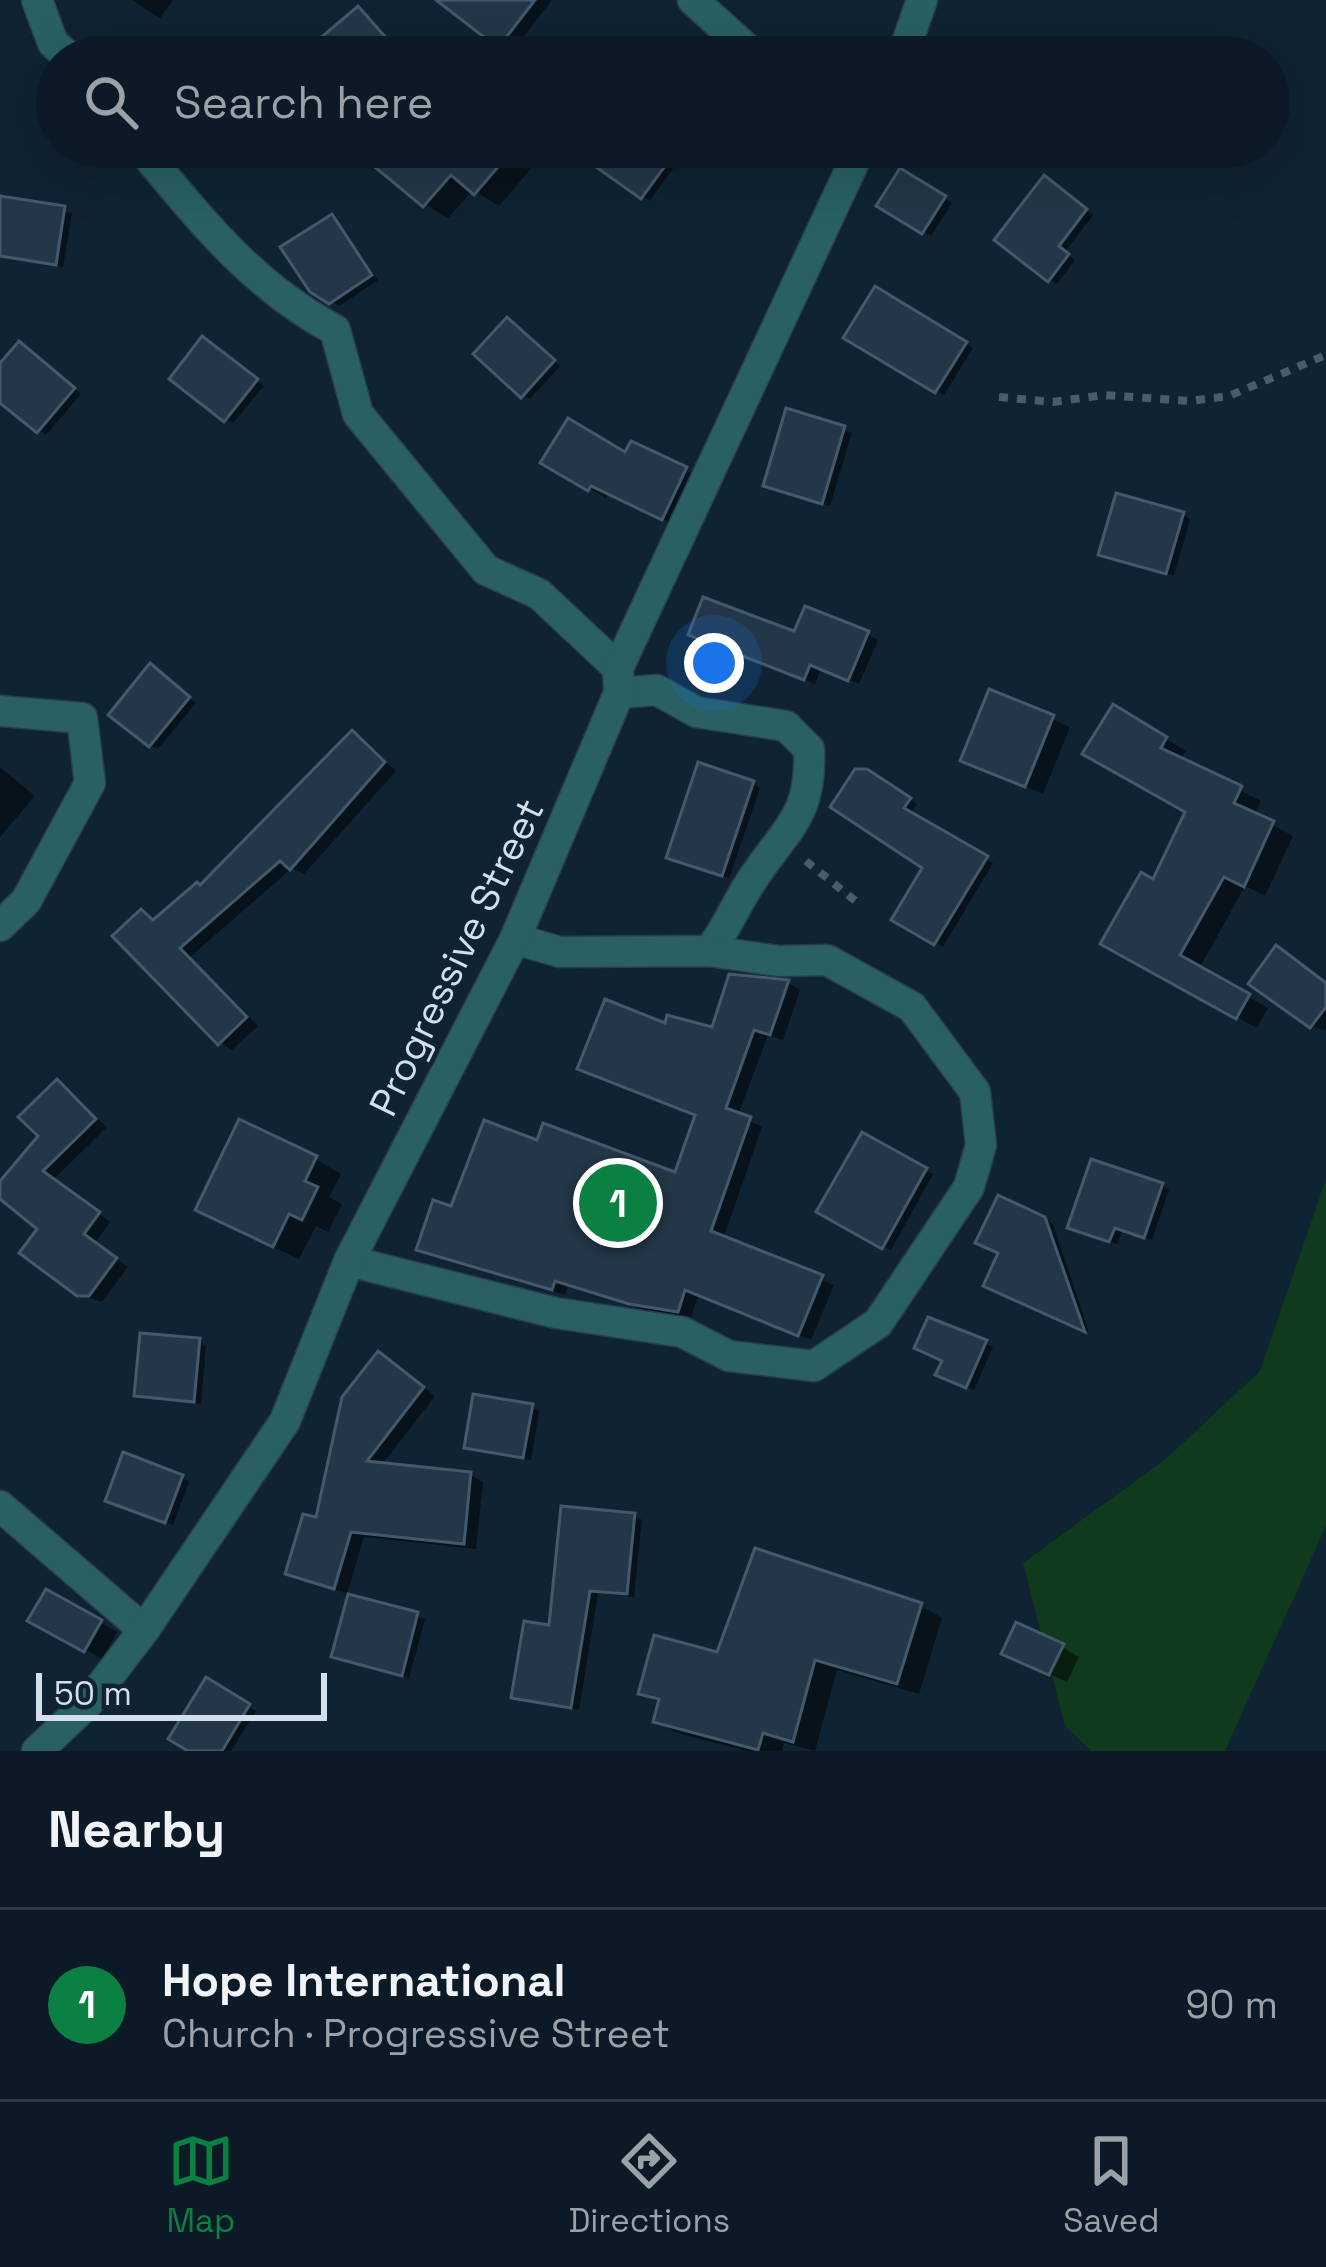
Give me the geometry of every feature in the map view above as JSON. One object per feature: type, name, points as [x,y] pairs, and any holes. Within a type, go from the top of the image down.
[{"type":"street","points":[[37,0],[50,36]]},
{"type":"street","points":[[693,0],[733,36]]},
{"type":"street","points":[[909,36],[922,0]]},
{"type":"street","points":[[158,168],[234,259],[285,303],[335,330],[358,414],[487,570],[539,594],[618,680],[657,690],[696,712],[786,726],[809,749],[811,782],[802,814],[709,951]]},
{"type":"street","name":"Progressive Street","points":[[37,1751],[88,1703],[144,1630],[285,1421],[350,1261],[515,939],[618,680],[844,168]]},
{"type":"street","points":[[0,712],[82,718],[90,783],[26,902],[0,926]]},
{"type":"street","points":[[350,1261],[556,1313],[682,1332],[729,1356],[814,1366],[878,1323],[969,1187],[981,1145],[974,1093],[912,1007],[827,960],[778,961],[709,951],[560,952],[515,939]]},
{"type":"street","points":[[0,1506],[144,1630]]},
{"type":"path","points":[[999,397],[1054,402],[1104,395],[1190,401],[1229,396],[1326,356]]},
{"type":"path","points":[[778,846],[806,861],[858,903]]},
{"type":"green space","points":[[1326,1179],[1326,1526],[1225,1751],[1091,1751],[1065,1726],[1023,1563],[1167,1458],[1260,1371]]},
{"type":"building","points":[[436,0],[535,0],[507,36],[482,36]]},
{"type":"building","points":[[358,6],[384,36],[323,36]]},
{"type":"building","points":[[376,168],[497,168],[474,195],[451,175],[423,207]]},
{"type":"building","points":[[597,168],[664,168],[641,199]]},
{"type":"building","points":[[900,168],[946,196],[922,234],[876,206]]},
{"type":"building","points":[[1044,175],[1087,209],[1059,246],[1069,254],[1048,282],[994,240]]},
{"type":"building","points":[[0,196],[65,206],[56,265],[0,256]]},
{"type":"building","points":[[332,214],[372,275],[329,304],[310,292],[280,247]]},
{"type":"building","points":[[875,286],[967,342],[935,393],[843,338]]},
{"type":"building","points":[[507,317],[555,360],[521,398],[473,354]]},
{"type":"building","points":[[202,336],[258,379],[224,422],[169,379]]},
{"type":"building","points":[[19,341],[75,388],[37,433],[0,403],[0,363]]},
{"type":"building","points":[[786,408],[845,426],[822,504],[763,486]]},
{"type":"building","points":[[568,418],[625,452],[631,441],[687,467],[662,520],[591,486],[588,491],[540,463]]},
{"type":"building","points":[[1116,493],[1184,512],[1166,574],[1098,555]]},
{"type":"building","points":[[703,597],[794,631],[805,606],[869,631],[848,681],[810,665],[804,680],[688,635]]},
{"type":"building","points":[[150,663],[190,697],[149,747],[108,715]]},
{"type":"building","points":[[989,689],[1054,715],[1025,787],[960,761]]},
{"type":"building","points":[[1113,704],[1167,737],[1161,748],[1242,786],[1234,803],[1274,821],[1244,887],[1224,877],[1180,955],[1250,994],[1236,1019],[1100,944],[1141,872],[1153,879],[1185,812],[1082,754]]},
{"type":"building","points":[[352,730],[385,762],[290,870],[280,861],[180,948],[247,1017],[218,1045],[112,936],[141,909],[153,920],[197,882],[200,885]]},
{"type":"building","points":[[698,762],[754,781],[722,876],[666,858]]},
{"type":"building","points":[[855,769],[867,769],[890,784],[911,798],[904,808],[988,856],[934,945],[891,920],[922,868],[830,807]]},
{"type":"building","points":[[1276,945],[1326,983],[1326,1007],[1310,1028],[1248,984]]},
{"type":"building","points":[[729,974],[789,980],[770,1035],[754,1030],[726,1108],[751,1117],[711,1231],[823,1275],[798,1336],[685,1290],[678,1312],[629,1304],[555,1281],[552,1290],[416,1250],[433,1200],[451,1206],[484,1120],[537,1140],[543,1123],[675,1172],[695,1115],[577,1069],[605,999],[665,1023],[667,1015],[712,1027]]},
{"type":"building","points":[[57,1079],[96,1119],[43,1171],[100,1212],[84,1234],[117,1258],[89,1296],[77,1296],[19,1253],[37,1229],[0,1199],[0,1181],[38,1136],[18,1117]]},
{"type":"building","points":[[239,1119],[317,1156],[305,1181],[318,1187],[302,1220],[289,1214],[273,1247],[195,1210]]},
{"type":"building","points":[[862,1132],[927,1168],[882,1249],[816,1212]]},
{"type":"building","points":[[1091,1159],[1163,1183],[1144,1238],[1115,1228],[1109,1242],[1067,1228]]},
{"type":"building","points":[[998,1195],[1045,1217],[1085,1332],[983,1286],[998,1253],[975,1243]]},
{"type":"building","points":[[928,1317],[987,1340],[966,1388],[935,1375],[942,1361],[914,1348]]},
{"type":"building","points":[[140,1333],[200,1338],[194,1402],[134,1396]]},
{"type":"building","points":[[378,1351],[424,1387],[367,1461],[471,1472],[464,1544],[351,1532],[334,1589],[285,1574],[303,1514],[316,1517],[342,1397]]},
{"type":"building","points":[[473,1394],[533,1404],[523,1458],[464,1448]]},
{"type":"building","points":[[123,1452],[183,1475],[165,1523],[105,1501]]},
{"type":"building","points":[[561,1506],[635,1513],[627,1594],[590,1591],[571,1708],[511,1698],[524,1621],[549,1625]]},
{"type":"building","points":[[755,1548],[922,1603],[897,1684],[815,1660],[793,1742],[763,1733],[758,1750],[653,1722],[659,1699],[638,1694],[654,1635],[717,1652]]},
{"type":"building","points":[[46,1589],[102,1620],[84,1652],[27,1621]]},
{"type":"building","points":[[348,1594],[418,1612],[402,1676],[331,1657]]},
{"type":"building","points":[[1016,1622],[1064,1644],[1049,1675],[1001,1654]]},
{"type":"building","points":[[206,1677],[250,1704],[222,1751],[188,1751],[168,1739]]},
{"type":"place","name":"Hope International","points":[[618,1203]]}]
